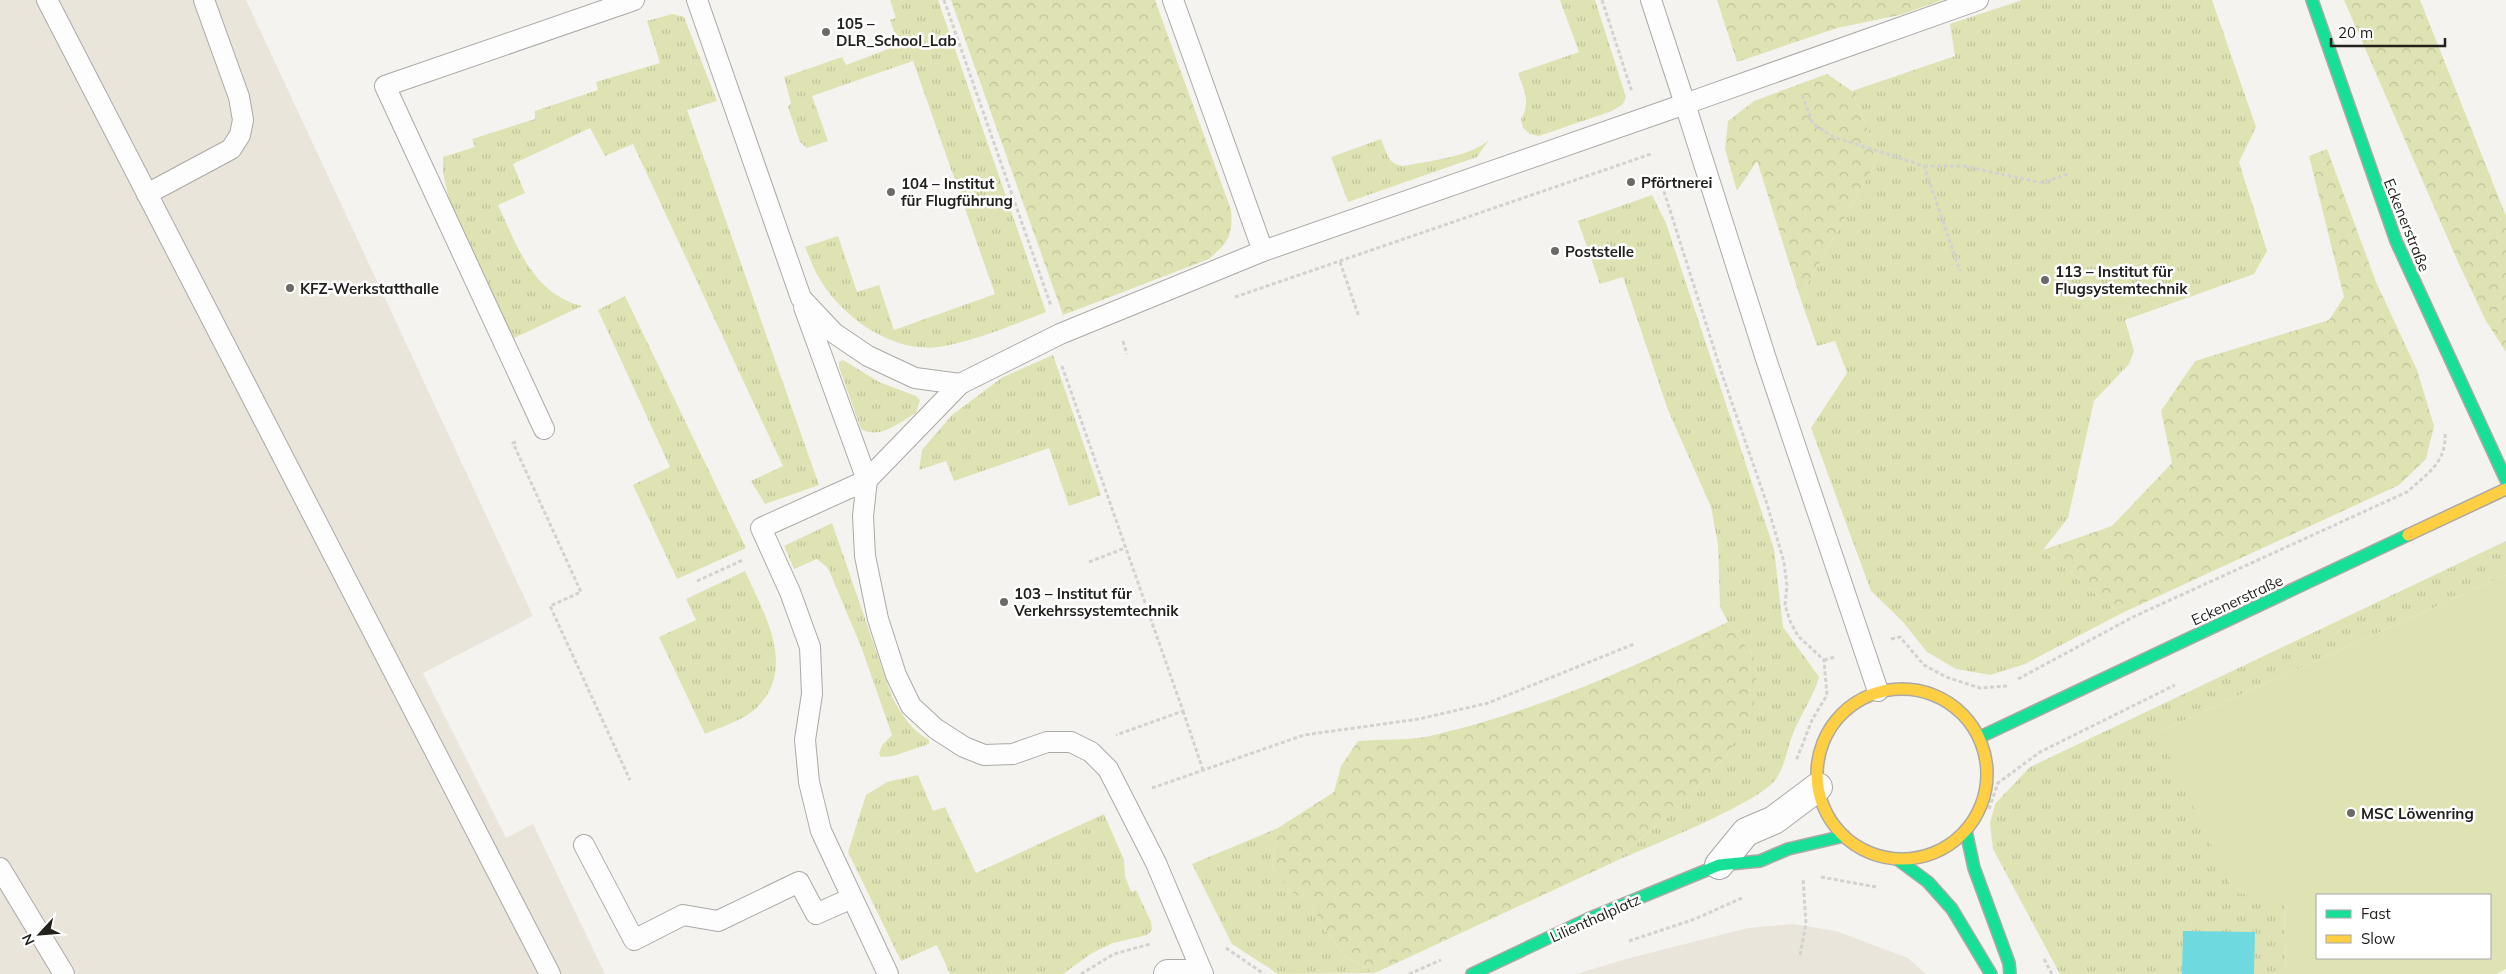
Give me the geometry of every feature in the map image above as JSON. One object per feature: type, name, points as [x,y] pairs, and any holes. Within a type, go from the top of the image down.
[{"type":"main road","name":"Eckenerstraße","points":[[2312,0],[2396,241],[2506,480]]},
{"type":"main road","name":"Eckenerstraße","points":[[1980,737],[2506,489]]},
{"type":"main road","points":[[1913,688],[1945,699],[1971,722],[1980,737],[1988,770],[1983,803],[1966,831],[1941,850],[1920,857],[1897,859],[1868,852],[1844,836],[1827,814],[1818,787],[1817,766],[1820,753],[1830,728],[1854,703],[1878,691],[1913,688]]},
{"type":"main road","points":[[1966,831],[1974,868],[2009,963],[2010,974]]},
{"type":"main road","name":"Lilienthalplatz","points":[[1472,974],[1588,919],[1719,865],[1760,861],[1788,848],[1844,836]]},
{"type":"main road","points":[[1897,859],[1928,882],[1952,909],[1991,974]]},
{"type":"street","name":"Lilienthalplatz","points":[[1719,865],[1746,832],[1774,820],[1818,787]]},
{"type":"street","points":[[1168,974],[1188,974]]},
{"type":"lane","points":[[47,0],[550,974]]},
{"type":"lane","points":[[147,194],[231,149],[240,135],[243,120],[239,97],[204,0]]},
{"type":"lane","points":[[544,429],[385,86],[634,0]]},
{"type":"lane","points":[[697,0],[866,480],[863,516],[867,565],[878,619],[896,675],[911,706],[936,729],[964,747],[984,755],[1013,754],[1047,742],[1071,742],[1091,752],[1108,769],[1156,863],[1203,974]]},
{"type":"lane","points":[[1173,0],[1263,252]]},
{"type":"lane","points":[[1651,0],[1767,362],[1878,691]]},
{"type":"lane","points":[[888,974],[821,831],[809,782],[805,740],[812,694],[810,647],[790,592],[762,528],[866,480],[960,384],[1060,334],[1263,252],[1978,0]]},
{"type":"lane","points":[[801,298],[834,333],[868,356],[915,378],[960,384]]},
{"type":"lane","points":[[584,845],[634,940],[683,915],[718,921],[799,882],[816,914],[852,898]]},
{"type":"lane","points":[[0,868],[64,974]]},
{"type":"path","points":[[944,0],[1068,354],[1059,359],[1203,770]]},
{"type":"path","points":[[1602,0],[1654,160]]},
{"type":"path","points":[[1791,66],[1813,124],[1834,137],[1924,166],[1964,166],[2042,183],[2070,173]]},
{"type":"path","points":[[1227,300],[1652,154]]},
{"type":"path","points":[[1924,166],[1960,271]]},
{"type":"path","points":[[1660,179],[1723,377],[1767,504],[1784,562],[1787,586],[1785,605],[1790,621],[1798,636],[1824,660],[1826,695],[1812,720],[1792,771]]},
{"type":"path","points":[[1340,262],[1359,318]]},
{"type":"path","points":[[1121,336],[1127,354]]},
{"type":"path","points":[[544,429],[513,443],[581,592],[550,606],[630,780]]},
{"type":"path","points":[[1824,660],[1900,637],[1924,665],[1946,677],[1980,688],[2008,685],[2133,617],[2380,504]]},
{"type":"path","points":[[696,581],[770,547]]},
{"type":"path","points":[[1089,562],[1125,548]]},
{"type":"path","points":[[1123,798],[1304,735],[1419,719],[1488,703],[1634,644]]},
{"type":"path","points":[[1987,819],[1998,782],[2040,752],[2008,685]]},
{"type":"path","points":[[1091,752],[1106,738],[1183,711]]},
{"type":"path","points":[[1794,878],[1803,874],[1806,924],[1800,955]]},
{"type":"path","points":[[1812,876],[1866,886]]},
{"type":"path","points":[[1624,943],[1695,919],[1749,895]]},
{"type":"path","points":[[1081,974],[1114,954],[1151,944]]},
{"type":"path","points":[[1226,948],[1264,974]]},
{"type":"path","points":[[1410,974],[1445,958]]},
{"type":"shaded area","points":[[0,0],[246,0],[533,616],[423,673],[506,838],[533,824],[605,974],[0,974]]},
{"type":"shaded area","points":[[1792,924],[1836,931],[1908,958],[1926,974],[1576,974],[1626,959],[1748,928]]},
{"type":"green space","points":[[890,0],[938,0],[1046,312],[979,337],[938,347],[921,347],[887,339],[856,320],[830,295],[816,273],[805,247],[838,236],[857,292],[879,285],[894,330],[995,294],[913,61],[812,96],[828,141],[807,148],[800,142],[788,107],[791,103],[784,77],[842,57],[846,65],[899,45],[890,20],[896,18]]},
{"type":"green space","points":[[951,0],[1155,0],[1231,210],[1230,232],[1221,248],[1209,259],[1063,315]]},
{"type":"green space","points":[[1560,0],[1595,0],[1626,97],[1623,104],[1612,111],[1539,136],[1530,134],[1523,128],[1521,119],[1526,102],[1518,73],[1579,52]]},
{"type":"green space","points":[[1717,0],[1942,0],[1900,15],[1837,28],[1737,62]]},
{"type":"green space","points":[[2022,0],[2212,0],[2256,127],[2239,162],[2267,251],[2254,274],[2125,320],[2134,351],[2129,364],[2094,401],[2068,518],[2043,550],[2120,614],[2025,664],[1990,675],[1956,669],[1927,652],[1903,622],[1871,591],[1811,428],[1847,373],[1835,341],[1817,346],[1800,297],[1879,157],[1852,91],[1955,56],[1950,24]]},
{"type":"green space","points":[[2344,0],[2420,0],[2506,216],[2506,352],[2486,321],[2458,262]]},
{"type":"green space","points":[[672,14],[684,17],[717,101],[687,110],[819,485],[765,504],[751,481],[783,466],[633,144],[605,156],[590,128],[513,164],[525,193],[498,205],[512,236],[520,252],[539,280],[565,300],[582,306],[512,339],[451,208],[443,173],[443,157],[475,147],[472,139],[535,119],[535,111],[598,90],[596,82],[660,63],[647,21]]},
{"type":"green space","points":[[1827,74],[1852,91],[1879,157],[1800,297],[1757,161],[1737,191],[1725,149],[1728,121],[1754,101]]},
{"type":"green space","points":[[1381,139],[1386,153],[1391,160],[1403,166],[1471,151],[1489,140],[1477,157],[1348,202],[1331,157]]},
{"type":"green space","points":[[2327,149],[2376,282],[2417,370],[2434,426],[2426,459],[2399,485],[2120,614],[2043,550],[2112,526],[2172,463],[2161,411],[2195,361],[2329,320],[2344,297],[2309,156]]},
{"type":"green space","points":[[1652,195],[1666,223],[1774,549],[1783,627],[1819,677],[1792,736],[1782,769],[1776,779],[1765,789],[1726,812],[1614,862],[1685,801],[1731,749],[1757,661],[1728,622],[1720,607],[1718,545],[1711,507],[1668,410],[1623,277],[1600,284],[1578,221]]},
{"type":"green space","points":[[625,296],[746,548],[677,579],[633,485],[670,467],[598,310]]},
{"type":"green space","points":[[1053,355],[1101,495],[1069,506],[1049,448],[954,481],[946,461],[919,470],[922,450],[952,415],[1003,377]]},
{"type":"green space","points":[[843,360],[879,382],[916,396],[920,400],[916,413],[883,431],[868,432],[861,429],[839,367],[839,362]]},
{"type":"green space","points":[[832,523],[892,697],[907,721],[929,740],[929,744],[893,756],[881,757],[879,753],[882,745],[892,735],[862,649],[828,568],[817,559],[794,569],[784,546]]},
{"type":"green space","points":[[2506,541],[2506,575],[2158,732],[2284,898],[2286,974],[2060,974],[1993,849],[1990,823],[1995,804],[2030,767]]},
{"type":"green space","points":[[745,571],[761,605],[774,642],[776,660],[774,677],[767,694],[754,710],[737,721],[705,734],[659,637],[696,620],[686,599]]},
{"type":"green space","name":"MSC Löwenring","points":[[2506,575],[2506,969],[2496,974],[2286,974],[2284,898],[2234,893],[2158,732]]},
{"type":"green space","points":[[1728,622],[1757,661],[1754,706],[1731,749],[1685,801],[1614,862],[1375,973],[1346,957],[1326,931],[1311,906],[1291,891],[1272,868],[1278,828],[1334,792],[1341,766],[1358,741],[1425,737],[1509,714],[1584,687]]},
{"type":"green space","points":[[918,775],[933,811],[945,807],[976,873],[1104,814],[1124,860],[1125,876],[1131,892],[1136,890],[1151,922],[1152,930],[1147,935],[1113,943],[1092,953],[1063,974],[950,974],[937,945],[901,961],[848,852],[866,795],[887,782]]},
{"type":"green space","points":[[1278,828],[1272,868],[1291,891],[1311,906],[1326,931],[1346,957],[1375,973],[1278,974],[1232,944],[1192,864]]},
{"type":"water","points":[[2183,931],[2255,932],[2254,974],[2182,974]]},
{"type":"traffic: fast","points":[[2312,0],[2396,241],[2506,480]]},
{"type":"traffic: fast","points":[[1980,737],[2408,535]]},
{"type":"traffic: fast","points":[[1966,831],[1974,868],[2009,963],[2010,974]]},
{"type":"traffic: fast","points":[[1472,974],[1588,919],[1719,865],[1760,861],[1788,849],[1844,836]]},
{"type":"traffic: fast","points":[[1897,859],[1928,882],[1952,909],[1991,974]]},
{"type":"traffic: slow","points":[[2408,535],[2506,489]]},
{"type":"traffic: slow","points":[[1910,689],[1935,695],[1956,708],[1968,720],[1984,749],[1987,774],[1986,791],[1981,807],[1968,828],[1956,840],[1927,856],[1894,859],[1869,853],[1848,840],[1836,828],[1820,799],[1817,766],[1823,741],[1836,720],[1848,708],[1877,692],[1910,689]]},
{"type":"place","name":"105 – DLR_School_Lab","points":[[826,32]]},
{"type":"place","name":"Pförtnerei","points":[[1631,182]]},
{"type":"place","name":"104 – Institut für Flugführung","points":[[891,192]]},
{"type":"place","name":"Poststelle","points":[[1555,251]]},
{"type":"place","name":"113 – Institut für Flugsystemtechnik","points":[[2045,280]]},
{"type":"place","name":"KFZ-Werkstatthalle","points":[[290,288]]},
{"type":"place","name":"103 – Institut für Verkehrssystemtechnik","points":[[1004,602]]},
{"type":"place","name":"MSC Löwenring","points":[[2351,813]]}]
